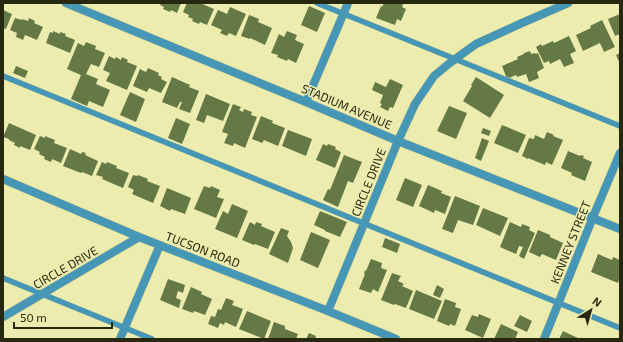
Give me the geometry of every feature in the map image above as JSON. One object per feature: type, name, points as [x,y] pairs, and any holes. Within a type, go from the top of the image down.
[{"type":"street","name":"STADIUM AVENUE","points":[[66,3],[398,141],[620,228]]},
{"type":"street","points":[[306,102],[348,3]]},
{"type":"street","name":"CIRCLE DRIVE","points":[[328,310],[398,141],[415,104],[434,76],[476,44],[568,3]]},
{"type":"street","name":"KENNEY STREET","points":[[544,339],[620,153]]},
{"type":"street","name":"TUCSON ROAD","points":[[3,179],[139,237],[328,310],[396,339]]},
{"type":"street","name":"CIRCLE DRIVE","points":[[3,317],[139,237]]},
{"type":"street","points":[[120,339],[160,245]]},
{"type":"lane","points":[[316,3],[620,126]]},
{"type":"lane","points":[[3,76],[620,328]]},
{"type":"lane","points":[[3,278],[152,339]]},
{"type":"building","points":[[161,3],[181,3],[177,13],[171,10],[170,12],[163,9],[164,7],[160,5]]},
{"type":"building","points":[[187,3],[200,3],[214,9],[207,25],[192,21],[193,19],[188,17],[189,15],[183,12]]},
{"type":"building","points":[[384,3],[403,4],[402,7],[406,9],[401,21],[397,19],[395,25],[376,18],[381,6],[382,7]]},
{"type":"building","points":[[309,6],[325,13],[317,32],[301,25]]},
{"type":"building","points":[[230,7],[246,14],[236,36],[229,33],[227,36],[220,33],[222,30],[211,25],[218,10],[227,14]]},
{"type":"building","points":[[3,10],[12,14],[6,29],[3,28]]},
{"type":"building","points":[[620,14],[620,34],[615,36],[608,19]]},
{"type":"building","points":[[249,15],[259,19],[258,22],[272,28],[265,45],[250,38],[241,36]]},
{"type":"building","points":[[15,18],[28,21],[29,18],[35,21],[34,23],[43,27],[37,40],[25,35],[23,40],[16,37],[17,33],[10,30]]},
{"type":"building","points":[[602,20],[615,47],[604,52],[600,43],[583,51],[576,35],[591,28],[590,26]]},
{"type":"building","points":[[53,31],[60,34],[60,32],[66,34],[65,36],[75,40],[70,53],[46,43],[50,32],[53,33]]},
{"type":"building","points":[[287,31],[297,35],[295,40],[304,44],[296,63],[288,59],[287,61],[277,57],[278,55],[271,53],[279,34],[284,37]]},
{"type":"building","points":[[569,36],[576,51],[570,54],[574,63],[564,67],[560,59],[550,64],[549,61],[544,63],[536,47],[553,41],[554,43]]},
{"type":"building","points":[[86,42],[96,46],[95,49],[105,53],[99,67],[91,64],[86,74],[98,79],[96,84],[110,90],[103,107],[89,101],[87,106],[71,99],[81,75],[67,69],[78,43],[84,46]]},
{"type":"building","points":[[530,51],[531,54],[538,53],[544,68],[537,72],[539,78],[529,82],[526,74],[517,77],[516,75],[507,79],[502,66],[518,59],[517,57]]},
{"type":"building","points":[[620,53],[620,64],[616,55]]},
{"type":"building","points":[[109,56],[115,59],[116,57],[121,60],[122,57],[128,60],[127,62],[137,66],[127,90],[106,81],[110,73],[103,70]]},
{"type":"building","points":[[16,66],[28,71],[25,78],[13,73]]},
{"type":"building","points":[[148,68],[159,73],[158,75],[162,77],[161,79],[167,82],[161,93],[149,88],[147,92],[133,86],[140,69],[146,72]]},
{"type":"building","points":[[172,77],[199,91],[190,113],[179,109],[182,102],[180,102],[177,108],[162,102]]},
{"type":"building","points":[[476,77],[504,95],[490,118],[463,101]]},
{"type":"building","points":[[390,79],[403,85],[393,108],[390,107],[388,111],[380,107],[382,104],[380,103],[383,95],[372,90],[375,82],[386,87]]},
{"type":"building","points":[[130,92],[145,99],[136,122],[120,115]]},
{"type":"building","points":[[206,94],[230,104],[223,121],[207,115],[204,123],[196,120]]},
{"type":"building","points":[[233,104],[241,107],[239,110],[243,112],[244,109],[252,112],[251,115],[257,117],[245,148],[234,143],[233,146],[224,143],[228,134],[222,132]]},
{"type":"building","points":[[449,106],[467,113],[456,139],[437,131]]},
{"type":"building","points":[[261,116],[273,121],[272,123],[285,128],[278,146],[264,140],[262,143],[252,139]]},
{"type":"building","points":[[176,118],[190,124],[182,144],[168,138]]},
{"type":"building","points":[[9,123],[36,135],[30,150],[20,146],[20,148],[14,145],[15,143],[9,139],[3,137]]},
{"type":"building","points":[[502,125],[526,135],[518,153],[494,143]]},
{"type":"building","points":[[483,128],[491,131],[489,136],[481,133]]},
{"type":"building","points":[[288,130],[312,139],[306,156],[282,146]]},
{"type":"building","points":[[547,132],[563,140],[552,165],[546,162],[545,165],[522,156],[529,138],[534,139],[535,135],[544,139]]},
{"type":"building","points":[[40,136],[45,138],[45,136],[55,140],[54,143],[67,148],[61,163],[52,159],[51,162],[44,159],[45,157],[39,154],[40,152],[34,149]]},
{"type":"building","points":[[482,138],[489,141],[481,161],[475,158]]},
{"type":"building","points":[[323,144],[336,147],[335,149],[341,152],[335,168],[316,160]]},
{"type":"building","points":[[70,149],[81,154],[82,152],[86,153],[85,155],[98,161],[92,176],[63,166]]},
{"type":"building","points":[[568,151],[584,156],[583,158],[592,162],[585,181],[571,175],[572,173],[561,168]]},
{"type":"building","points":[[344,155],[362,162],[353,183],[348,181],[338,207],[323,200],[328,189],[330,190]]},
{"type":"building","points":[[102,162],[106,164],[107,162],[117,166],[116,168],[129,173],[123,188],[102,179],[103,177],[96,175]]},
{"type":"building","points":[[133,175],[138,175],[148,179],[147,181],[160,186],[153,203],[132,194],[134,190],[128,187]]},
{"type":"building","points":[[405,178],[422,185],[413,207],[396,200]]},
{"type":"building","points":[[428,185],[451,197],[445,214],[435,210],[434,213],[419,206]]},
{"type":"building","points":[[204,186],[210,188],[211,186],[220,190],[217,197],[224,199],[216,218],[194,209]]},
{"type":"building","points":[[167,188],[191,198],[185,214],[171,209],[170,211],[160,206]]},
{"type":"building","points":[[455,196],[480,206],[473,225],[458,220],[453,233],[442,229]]},
{"type":"building","points":[[232,204],[248,211],[237,238],[215,229],[223,211],[228,214]]},
{"type":"building","points":[[483,208],[508,218],[500,236],[476,225]]},
{"type":"building","points":[[320,211],[347,222],[340,237],[314,225]]},
{"type":"building","points":[[250,222],[255,225],[256,222],[262,224],[261,226],[275,232],[268,249],[242,240]]},
{"type":"building","points":[[510,222],[521,227],[522,224],[530,227],[529,230],[535,233],[524,259],[519,256],[523,247],[519,246],[516,254],[500,247]]},
{"type":"building","points":[[281,228],[289,231],[287,236],[293,248],[288,263],[269,254]]},
{"type":"building","points":[[538,230],[563,243],[556,260],[542,254],[540,257],[529,252]]},
{"type":"building","points":[[311,232],[330,240],[318,268],[300,260]]},
{"type":"building","points":[[385,238],[400,244],[397,253],[382,247]]},
{"type":"building","points":[[598,254],[612,260],[613,257],[620,260],[620,277],[618,283],[591,272]]},
{"type":"building","points":[[371,259],[382,263],[381,268],[387,270],[378,292],[373,289],[371,293],[359,289],[365,274],[365,270],[366,271]]},
{"type":"building","points":[[392,273],[401,276],[398,281],[404,284],[402,286],[413,291],[406,308],[381,300]]},
{"type":"building","points":[[168,279],[185,285],[183,293],[178,291],[176,298],[181,300],[179,308],[160,300]]},
{"type":"building","points":[[437,285],[444,289],[440,298],[433,295]]},
{"type":"building","points":[[191,287],[212,299],[205,315],[182,309]]},
{"type":"building","points":[[416,290],[442,301],[434,319],[409,309]]},
{"type":"building","points":[[226,298],[234,301],[232,305],[243,309],[236,327],[225,322],[224,325],[220,323],[218,328],[208,324],[211,316],[215,317],[218,309],[221,310]]},
{"type":"building","points":[[445,299],[456,303],[455,307],[461,309],[455,326],[450,324],[449,326],[437,321]]},
{"type":"building","points":[[247,311],[271,321],[264,339],[239,329]]},
{"type":"building","points":[[479,314],[491,319],[483,338],[465,330],[472,315],[478,317]]},
{"type":"building","points":[[520,315],[532,321],[527,332],[514,326]]},
{"type":"building","points":[[274,322],[285,326],[285,329],[298,334],[296,339],[268,339]]},
{"type":"building","points":[[501,324],[518,332],[515,339],[494,339]]},
{"type":"building","points":[[563,331],[580,339],[559,339]]},
{"type":"building","points":[[309,333],[316,336],[315,339],[306,339]]}]
